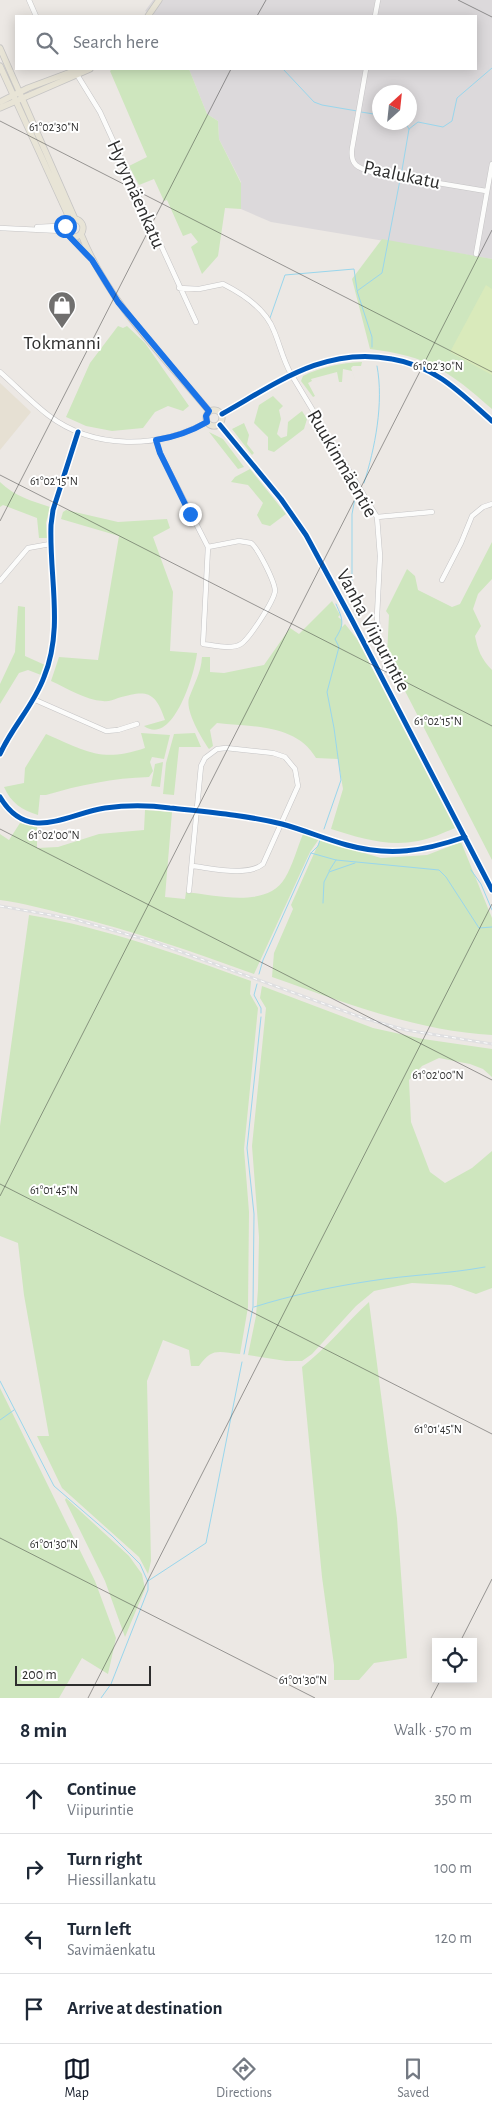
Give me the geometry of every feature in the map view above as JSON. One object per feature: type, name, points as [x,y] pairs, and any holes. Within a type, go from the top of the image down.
[{"type":"main road","points":[[149,15],[159,0]]},
{"type":"main road","points":[[0,48],[24,98],[75,219],[80,221],[83,226],[81,234],[92,260],[118,302],[209,411]]},
{"type":"main road","points":[[0,66],[67,213],[68,235],[92,260]]},
{"type":"main road","points":[[0,108],[15,98],[20,92],[76,71]]},
{"type":"main road","points":[[0,102],[24,98],[76,71]]},
{"type":"main road","points":[[67,222],[75,219]]},
{"type":"main road","points":[[68,235],[74,237],[81,234]]},
{"type":"main road","points":[[217,410],[222,414],[223,420],[220,425],[212,426],[207,422],[206,416],[209,411],[217,410]]},
{"type":"street","points":[[29,0],[36,15]]},
{"type":"street","points":[[375,15],[378,0]]},
{"type":"street","name":"Paalukatu","points":[[366,70],[352,149],[352,161],[356,166],[372,172],[486,191]]},
{"type":"street","name":"Hyrymäenkatu","points":[[76,71],[100,112],[196,322]]},
{"type":"street","points":[[476,254],[492,164]]},
{"type":"street","points":[[0,228],[57,226],[67,222]]},
{"type":"street","points":[[26,228],[62,231],[68,235]]},
{"type":"street","name":"Ruukinmäentie","points":[[179,288],[198,289],[223,284],[246,298],[259,309],[274,328],[291,374],[376,517],[380,556],[378,635],[386,662],[380,674]]},
{"type":"street","points":[[222,414],[291,374],[316,363],[346,356],[380,356],[420,367],[442,379],[492,421]]},
{"type":"street","points":[[0,372],[48,415],[78,432],[99,439],[116,441],[156,440],[183,434],[207,422]]},
{"type":"street","name":"Vanha Viipurintie","points":[[220,425],[298,522],[316,552],[492,890]]},
{"type":"street","points":[[0,754],[1,748],[43,680],[54,645],[55,616],[50,544],[53,510],[78,432]]},
{"type":"street","points":[[156,440],[164,461],[208,547],[202,644],[230,647],[240,645],[251,633],[272,601],[275,591],[257,549],[251,542],[208,547]]},
{"type":"street","points":[[442,580],[462,543],[472,516],[483,507],[492,504]]},
{"type":"street","points":[[376,517],[432,512]]},
{"type":"street","points":[[0,581],[28,548],[50,544]]},
{"type":"street","points":[[33,699],[106,731],[118,730],[137,724]]},
{"type":"street","points":[[189,891],[201,766],[205,758],[217,748],[273,753],[286,757],[291,762],[298,778],[298,786],[268,858],[258,869],[244,871],[192,866]]},
{"type":"street","points":[[0,797],[12,812],[34,823],[51,823],[104,808],[156,806],[282,824],[345,845],[382,852],[436,847],[465,836]]},
{"type":"shaded area","points":[[153,0],[492,0],[492,259],[271,222],[241,209],[241,182],[219,139],[218,121],[207,114],[189,70],[477,70],[477,15],[155,15],[145,11]]},
{"type":"shaded area","points":[[0,383],[31,412],[0,450]]},
{"type":"green space","points":[[189,70],[207,114],[218,121],[219,139],[241,183],[241,209],[225,208],[218,256],[202,274],[191,247],[198,242],[191,233],[183,236],[167,200],[164,201],[154,179],[139,185],[129,166],[147,157],[110,71]]},
{"type":"green space","points":[[382,239],[492,259],[492,409],[450,375],[437,367],[407,356],[370,349],[352,279]]},
{"type":"green space","points":[[486,285],[492,289],[492,375],[450,352]]},
{"type":"green space","points":[[118,326],[123,328],[127,326],[145,343],[189,406],[183,411],[168,406],[155,412],[143,428],[112,431],[86,426],[66,417],[90,363]]},
{"type":"green space","points":[[362,362],[361,366],[353,366],[351,368],[356,382],[352,371],[343,369],[342,382],[339,382],[337,372],[311,379],[312,381],[308,383],[315,396],[313,397],[301,381],[303,376],[324,368],[339,364]]},
{"type":"green space","points":[[273,396],[283,406],[279,410],[281,419],[277,434],[281,438],[287,436],[288,422],[302,411],[307,419],[304,429],[274,452],[268,450],[268,437],[254,423],[259,405]]},
{"type":"green space","points":[[244,423],[249,435],[247,444],[254,453],[252,455],[232,429]]},
{"type":"green space","points":[[209,432],[223,439],[244,467],[238,469]]},
{"type":"green space","points":[[250,469],[286,514],[270,526],[262,524],[257,515],[263,503],[248,485],[231,482],[235,477]]},
{"type":"green space","points":[[0,482],[17,494],[50,507],[46,523],[47,538],[39,538],[37,518],[3,505],[0,507]]},
{"type":"green space","points":[[66,510],[118,522],[167,519],[170,528],[153,537],[173,592],[170,651],[197,653],[192,676],[181,705],[164,726],[155,730],[144,726],[165,720],[157,703],[148,695],[128,695],[109,701],[96,700],[51,681],[59,657],[98,660],[119,536],[61,519],[63,512]]},
{"type":"green space","points":[[492,542],[492,579],[478,594],[473,609],[481,626],[475,636],[477,646],[480,654],[492,670],[492,860],[387,656],[389,615],[386,611],[407,569],[415,576],[418,590],[452,607],[460,604]]},
{"type":"green space","points":[[332,601],[340,615],[338,617],[342,620],[342,627],[345,624],[357,639],[455,828],[436,836],[407,843],[363,838],[331,829],[343,789],[338,759],[316,758],[297,739],[272,729],[217,723],[210,730],[213,746],[209,749],[199,732],[188,704],[199,673],[202,657],[210,657],[210,672],[224,673],[264,665],[290,628],[299,634]]},
{"type":"green space","points":[[18,606],[25,607],[25,656],[45,665],[41,675],[28,670],[19,673],[0,704],[0,684],[15,652]]},
{"type":"green space","points":[[141,733],[170,735],[164,759],[152,757],[150,762],[153,771],[149,777],[110,780],[40,795],[38,815],[18,805],[4,787],[24,783],[25,768],[46,734],[83,750],[105,755],[117,755],[145,748]]},
{"type":"green space","points":[[195,733],[201,747],[179,747],[174,795],[163,794],[166,763],[174,734]]},
{"type":"green space","points":[[163,762],[160,787],[151,786],[155,764]]},
{"type":"green space","points":[[145,810],[172,812],[165,897],[185,899],[186,892],[240,898],[266,894],[277,888],[285,878],[303,834],[319,839],[310,852],[254,974],[115,927],[34,906],[0,900],[0,834],[9,840],[20,823],[37,827],[37,848],[58,847],[99,834],[144,830]]},
{"type":"green space","points":[[320,840],[381,858],[427,855],[461,842],[492,918],[492,1035],[436,1028],[380,1014],[272,977],[274,953],[293,909],[291,905]]},
{"type":"green space","points":[[29,915],[114,934],[251,981],[250,994],[258,1008],[244,1149],[249,1212],[248,1307],[240,1354],[216,1352],[208,1356],[199,1366],[191,1366],[189,1350],[163,1340],[147,1381],[151,1561],[148,1574],[139,1557],[62,1488],[37,1436],[49,1436],[24,1295],[18,1243],[0,1236],[0,1126]]},
{"type":"green space","points":[[262,986],[373,1028],[423,1039],[492,1049],[492,1077],[483,1069],[470,1064],[439,1058],[422,1066],[409,1080],[411,1122],[430,1172],[445,1183],[472,1168],[492,1151],[492,1288],[476,1294],[451,1285],[412,1283],[374,1291],[356,1306],[312,1354],[302,1361],[286,1361],[248,1355],[256,1316],[258,1289],[259,1237],[252,1146],[266,1008],[260,998]]},
{"type":"green space","points":[[369,1302],[397,1518],[407,1658],[374,1663],[359,1680],[334,1680],[334,1665],[322,1577],[302,1367],[320,1352]]},
{"type":"green space","points":[[0,1388],[95,1581],[116,1638],[108,1674],[82,1658],[59,1698],[0,1698]]},
{"type":"green space","points":[[66,1498],[129,1556],[142,1574],[145,1589],[125,1637],[105,1581],[65,1500]]},
{"type":"waterway","points":[[401,176],[409,129],[418,122],[443,127],[452,121],[457,98],[492,68]]},
{"type":"waterway","points":[[284,70],[314,102],[357,111]]},
{"type":"waterway","points":[[361,112],[372,114]]},
{"type":"waterway","points":[[372,347],[372,337],[357,291],[382,273],[400,180]]},
{"type":"waterway","points":[[270,318],[285,275],[354,269],[357,290]]},
{"type":"waterway","points":[[364,483],[372,455],[379,410],[377,366]]},
{"type":"waterway","points":[[352,597],[352,514],[356,493]]},
{"type":"waterway","points":[[324,829],[341,780],[327,692],[339,647],[335,639],[342,626],[336,604]]},
{"type":"waterway","points":[[259,974],[263,960],[311,853],[318,846],[320,840]]},
{"type":"waterway","points":[[311,853],[336,860],[439,870],[446,877],[479,928],[492,927]]},
{"type":"waterway","points":[[329,871],[336,860]]},
{"type":"waterway","points":[[323,903],[324,882],[329,872],[355,863]]},
{"type":"waterway","points":[[471,870],[481,884],[492,910]]},
{"type":"waterway","points":[[257,984],[254,995],[261,1008],[261,1013]]},
{"type":"waterway","points":[[244,1354],[253,1307],[254,1214],[247,1148],[261,1017]]},
{"type":"waterway","points":[[254,1307],[297,1295],[355,1283],[485,1267]]},
{"type":"waterway","points":[[148,1581],[206,1543],[242,1362]]},
{"type":"waterway","points":[[0,1381],[54,1486],[112,1536],[140,1564],[148,1582],[148,1590],[111,1684],[101,1698]]},
{"type":"waterway","points":[[0,1420],[14,1410]]},
{"type":"railway","points":[[0,906],[73,919],[154,942],[363,1018],[406,1030],[492,1044]]},
{"type":"cycle path","points":[[222,414],[262,390],[302,370],[345,358],[368,356],[399,360],[430,372],[455,389],[492,421]]},
{"type":"cycle path","points":[[220,425],[281,499],[306,535],[492,890]]},
{"type":"cycle path","points":[[0,754],[40,687],[50,659],[54,621],[51,525],[53,510],[78,432]]},
{"type":"cycle path","points":[[0,797],[11,811],[23,819],[35,823],[62,820],[105,808],[146,806],[226,814],[268,821],[290,826],[347,845],[378,851],[421,849],[465,837]]},
{"type":"place","name":"Tokmanni","points":[[62,329]]},
{"type":"route","points":[[65,226],[66,233],[71,236],[92,260],[118,302],[209,411],[206,416],[207,422],[200,426],[183,434],[156,440],[160,453],[190,514]]}]
